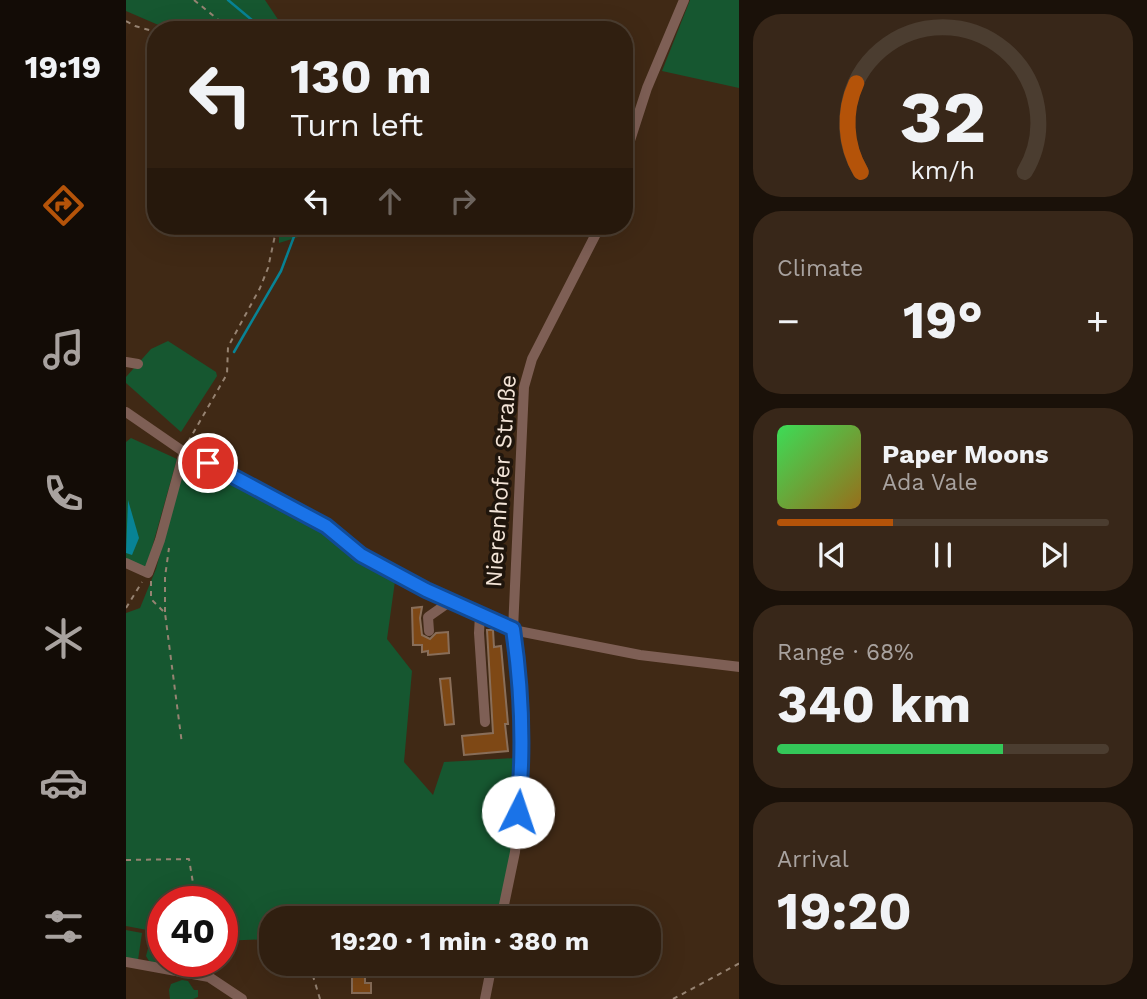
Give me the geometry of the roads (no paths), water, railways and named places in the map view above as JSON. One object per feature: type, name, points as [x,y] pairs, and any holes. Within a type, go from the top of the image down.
[{"type":"street","points":[[633,131],[647,88],[684,0]]},
{"type":"street","name":"Nierenhofer Straße","points":[[504,906],[515,852],[520,792],[520,681],[513,629],[520,455],[527,373],[596,235]]},
{"type":"street","points":[[126,362],[138,364]]},
{"type":"street","name":"Nierenhofer Straße","points":[[126,412],[185,452],[326,526],[361,555],[448,600],[513,629]]},
{"type":"street","points":[[126,563],[148,573],[185,452]]},
{"type":"street","points":[[429,631],[428,617],[448,600]]},
{"type":"street","points":[[480,615],[485,722]]},
{"type":"street","points":[[513,629],[640,655],[739,667]]},
{"type":"street","points":[[126,962],[209,977],[243,999]]},
{"type":"street","points":[[485,999],[490,976]]},
{"type":"water","points":[[128,500],[139,538],[132,555],[126,553]]},
{"type":"waterway","points":[[228,0],[253,21]]},
{"type":"waterway","points":[[234,352],[281,271],[295,235]]}]
